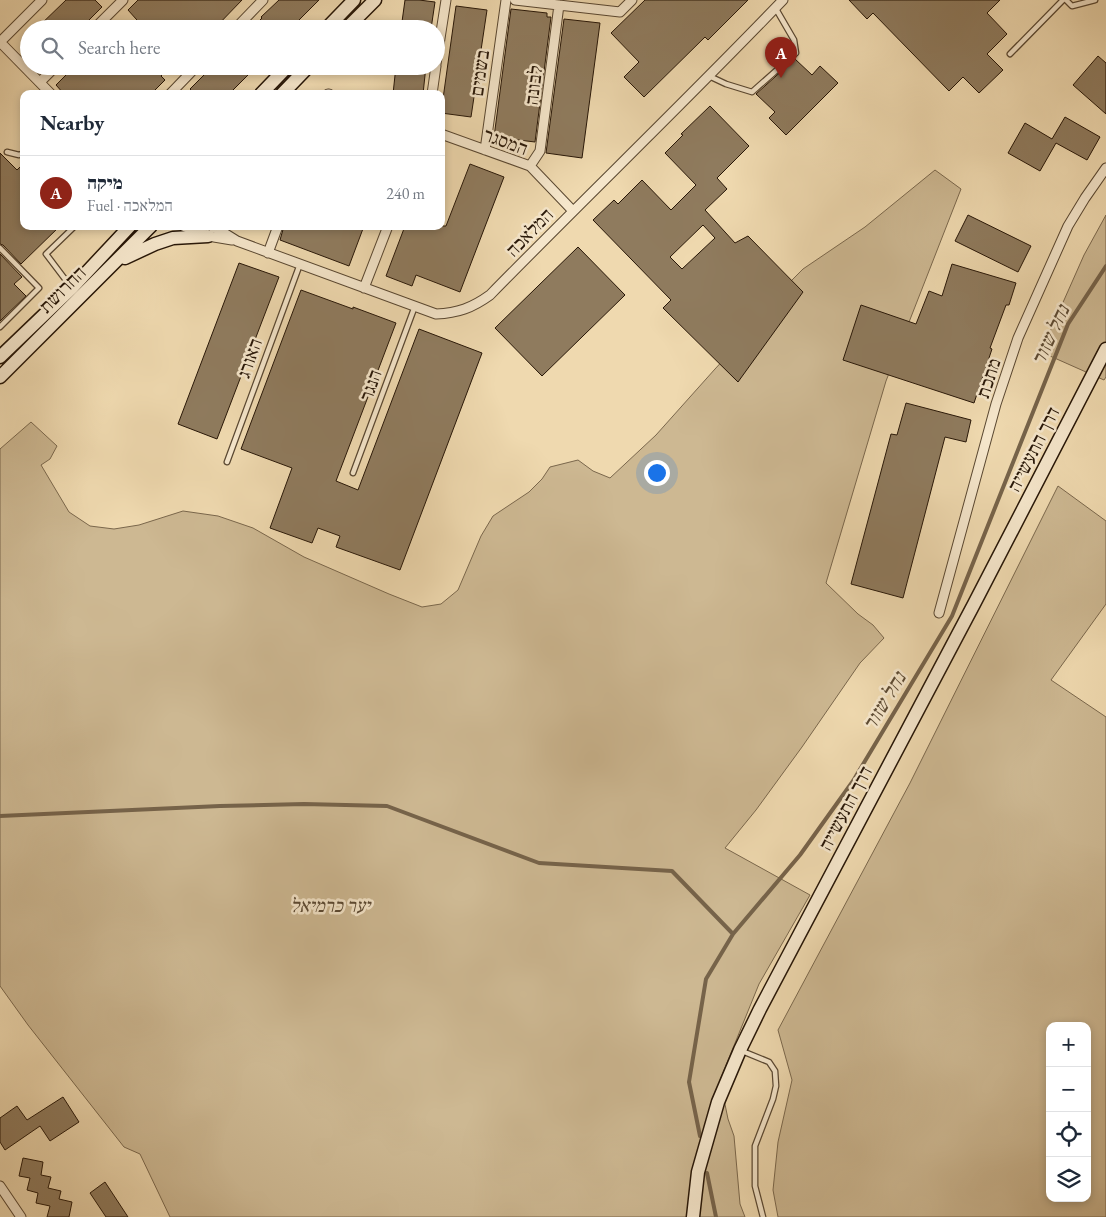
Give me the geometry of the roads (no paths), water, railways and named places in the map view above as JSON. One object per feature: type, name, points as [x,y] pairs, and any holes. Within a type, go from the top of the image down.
[{"type":"street","points":[[22,20],[42,0]]},
{"type":"street","points":[[103,20],[123,0]]},
{"type":"street","points":[[244,20],[263,0]]},
{"type":"street","points":[[335,20],[354,0]]},
{"type":"street","points":[[355,20],[375,0]]},
{"type":"street","points":[[443,20],[446,0]]},
{"type":"street","name":"בשמים","points":[[485,150],[506,0]]},
{"type":"street","points":[[515,0],[559,3],[620,12],[632,0]]},
{"type":"street","name":"המלאכה","points":[[214,230],[268,252],[436,314],[464,310],[490,295],[710,76],[783,0]]},
{"type":"street","name":"לבונה","points":[[530,166],[540,151],[559,3]]},
{"type":"street","points":[[20,22],[0,42],[20,62]]},
{"type":"street","points":[[33,75],[47,90]]},
{"type":"street","points":[[40,82],[47,75]]},
{"type":"street","points":[[174,90],[189,75]]},
{"type":"street","points":[[265,90],[279,75]]},
{"type":"street","points":[[286,90],[300,75]]},
{"type":"street","points":[[433,90],[435,75]]},
{"type":"street","name":"המסגר","points":[[445,135],[530,166],[573,211]]},
{"type":"street","name":"מתכת","points":[[940,613],[996,404],[1018,338],[1068,226],[1106,168]]},
{"type":"street","name":"החרושת","points":[[0,358],[72,288],[126,230]]},
{"type":"street","name":"החרושת","points":[[0,377],[147,230]]},
{"type":"street","points":[[114,264],[139,251],[173,238],[208,230]]},
{"type":"street","points":[[268,252],[276,230]]},
{"type":"street","points":[[364,288],[386,230]]},
{"type":"street","name":"דרך התעשייה","points":[[693,1217],[698,1172],[718,1102],[740,1050],[1106,348]]},
{"type":"street","points":[[0,1186],[21,1217]]},
{"type":"lane","points":[[1010,54],[1065,0],[1072,6],[1095,0]]},
{"type":"lane","points":[[710,76],[726,84],[752,92],[796,53],[794,40],[775,8]]},
{"type":"lane","points":[[7,152],[20,155]]},
{"type":"lane","points":[[71,230],[46,254],[72,288]]},
{"type":"lane","points":[[0,248],[39,288],[0,327]]},
{"type":"lane","name":"האורג","points":[[226,462],[300,264]]},
{"type":"lane","name":"הנגר","points":[[353,473],[415,306]]},
{"type":"lane","points":[[740,1050],[769,1062],[775,1071],[776,1086],[773,1100],[755,1146],[755,1186],[763,1217]]},
{"type":"waterway","name":"נחל שזור","points":[[700,1136],[689,1082],[706,979],[733,934],[800,855],[853,781],[952,616],[1068,324],[1106,266]]},
{"type":"waterway","points":[[0,816],[220,806],[304,804],[387,806],[539,863],[672,871],[733,934]]},
{"type":"waterway","name":"נחל שזור","points":[[707,1173],[716,1217]]},
{"type":"place","name":"מיקה","points":[[781,78]]},
{"type":"park label","name":"יער כרמיאל","points":[[330,905]]}]
